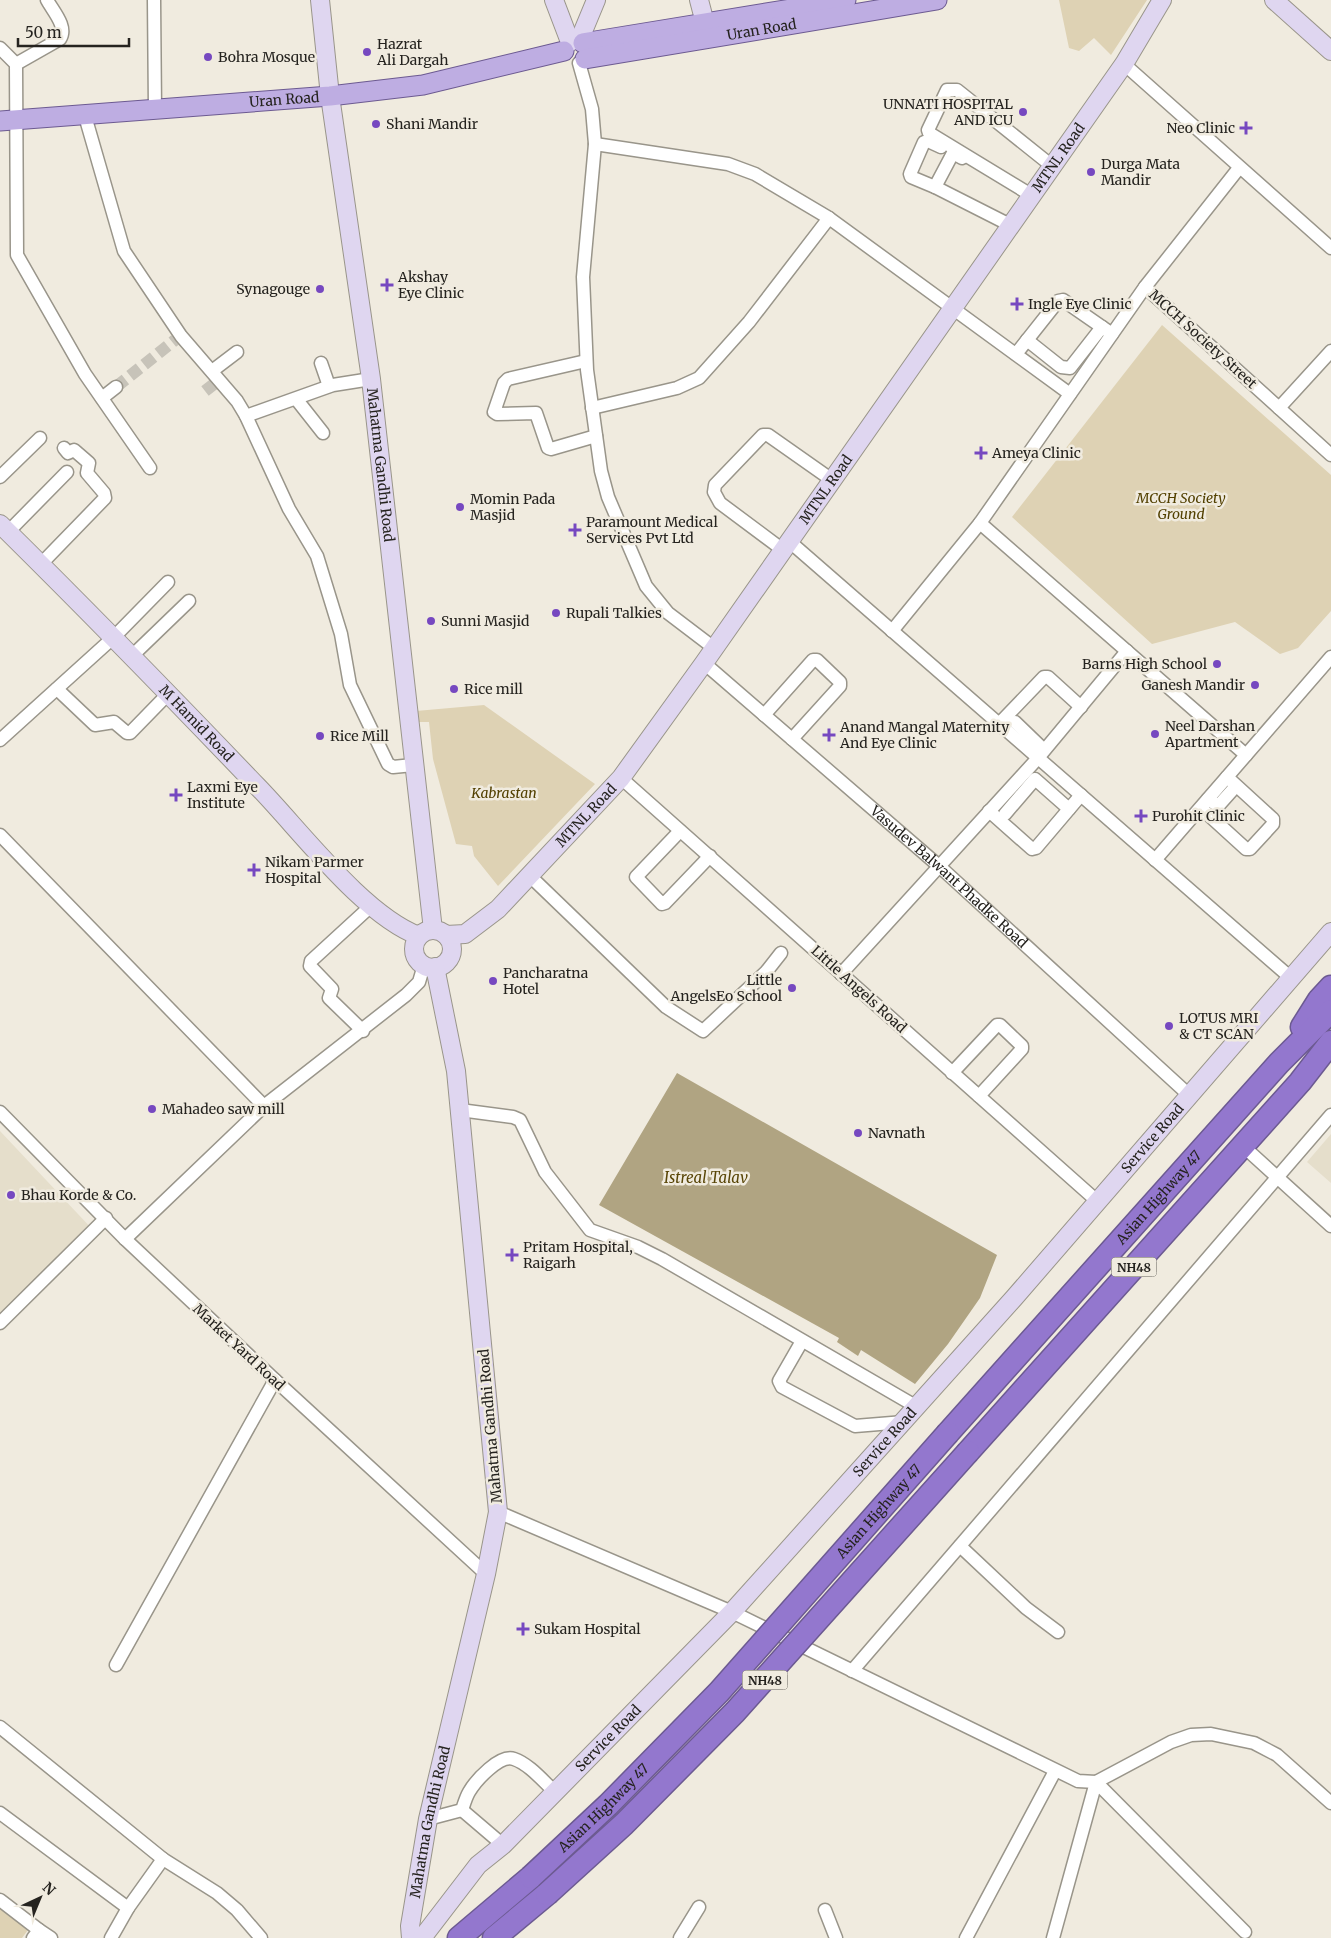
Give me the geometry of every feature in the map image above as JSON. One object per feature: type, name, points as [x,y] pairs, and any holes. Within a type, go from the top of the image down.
[{"type":"highway","points":[[1279,1063],[1319,1000],[1331,987]]},
{"type":"highway","name":"NH48","points":[[1279,1063],[1331,1011]]},
{"type":"highway","name":"NH48","points":[[1300,1082],[1331,1042]]},
{"type":"highway","points":[[1300,1082],[1331,1057]]},
{"type":"highway","name":"Asian Highway 47","points":[[459,1938],[531,1877],[608,1805],[719,1692],[1279,1063]]},
{"type":"highway","name":"Asian Highway 47","points":[[494,1938],[547,1894],[624,1824],[736,1712],[1300,1082]]},
{"type":"main road","name":"Uran Road","points":[[7,121],[330,96],[423,85],[705,23],[846,0]]},
{"type":"main road","name":"Uran Road","points":[[577,50],[937,0]]},
{"type":"street","points":[[16,64],[60,39],[63,35],[62,26],[47,0]]},
{"type":"street","points":[[154,0],[155,110]]},
{"type":"street","name":"Mahatma Gandhi Road","points":[[320,0],[330,96],[371,379],[432,934]]},
{"type":"street","points":[[554,0],[577,50],[592,109],[595,144],[583,277],[586,361],[601,471],[608,497],[643,580],[668,613],[714,648]]},
{"type":"street","points":[[577,50],[596,0]]},
{"type":"street","points":[[699,0],[705,23]]},
{"type":"street","name":"MTNL Road","points":[[432,934],[465,934],[498,909],[621,778],[704,663],[952,306],[1124,64],[1162,0]]},
{"type":"street","points":[[1274,0],[1331,52]]},
{"type":"street","points":[[0,48],[16,64]]},
{"type":"street","points":[[16,64],[7,121],[17,255],[85,374],[150,468]]},
{"type":"street","points":[[1124,64],[1331,248]]},
{"type":"street","points":[[1030,197],[929,133],[928,130],[948,90],[958,90],[1052,166]]},
{"type":"street","points":[[85,116],[124,251],[178,338],[246,416],[278,488],[317,556],[330,593],[354,695],[388,764],[393,767],[413,765]]},
{"type":"street","points":[[1010,225],[911,177],[910,174],[924,142],[928,141],[953,153],[1030,197]]},
{"type":"street","points":[[595,144],[742,168],[770,182],[829,218],[1070,394]]},
{"type":"street","points":[[935,187],[953,153]]},
{"type":"street","points":[[1145,287],[1239,168]]},
{"type":"street","points":[[592,408],[677,388],[699,378],[749,322],[829,218]]},
{"type":"street","name":"MCCH Society Street","points":[[892,631],[980,523],[1095,359],[1107,330],[1145,287],[1331,454]]},
{"type":"street","points":[[1016,354],[1058,301],[1063,300],[1107,330],[1084,352],[1073,366],[1065,368],[1028,340]]},
{"type":"street","points":[[1280,408],[1331,351]]},
{"type":"street","points":[[215,379],[237,352]]},
{"type":"street","points":[[1084,352],[1095,359]]},
{"type":"street","points":[[1036,368],[1046,355]]},
{"type":"street","points":[[586,361],[508,379],[504,383],[494,412],[497,414],[536,413],[548,448],[551,449],[596,436]]},
{"type":"street","points":[[321,363],[329,386]]},
{"type":"street","points":[[246,416],[297,400],[329,386],[371,379]]},
{"type":"street","points":[[102,398],[116,387]]},
{"type":"street","points":[[297,400],[323,433]]},
{"type":"street","points":[[832,480],[768,435],[763,435],[715,485],[714,492],[720,503],[786,546],[892,631],[1008,719],[1041,749],[1081,795],[1291,978]]},
{"type":"street","points":[[0,477],[40,438]]},
{"type":"street","points":[[41,564],[105,498],[104,493],[87,473],[89,462],[77,451],[74,450],[68,453],[64,448]]},
{"type":"street","points":[[4,528],[66,472]]},
{"type":"street","points":[[980,523],[1246,755]]},
{"type":"street","name":"M Hamid Road","points":[[4,528],[115,636],[344,880],[371,906],[387,921],[432,934]]},
{"type":"street","points":[[0,740],[115,636],[168,582]]},
{"type":"street","points":[[133,655],[188,601]]},
{"type":"street","points":[[841,974],[989,811],[1041,749],[1081,707],[1127,651]]},
{"type":"street","points":[[1156,860],[1205,803],[1232,782],[1246,755],[1331,657]]},
{"type":"street","points":[[764,715],[813,660],[817,660],[840,682],[840,686],[792,739]]},
{"type":"street","name":"Vasudev Balwant Phadke Road","points":[[704,663],[939,866],[1189,1094]]},
{"type":"street","points":[[1008,719],[1044,677],[1048,677],[1081,707]]},
{"type":"street","points":[[57,688],[95,724],[114,722],[127,733],[169,693]]},
{"type":"street","points":[[1005,814],[1036,779],[1041,749]]},
{"type":"street","name":"Little Angels Road","points":[[621,778],[1096,1200]]},
{"type":"street","points":[[1036,779],[1069,809]]},
{"type":"street","points":[[1205,803],[1246,849],[1250,849],[1273,824],[1273,819],[1232,782]]},
{"type":"street","points":[[989,811],[1032,849],[1036,848],[1081,795]]},
{"type":"street","points":[[680,831],[636,877],[662,904],[666,903],[710,856]]},
{"type":"street","points":[[0,835],[264,1106]]},
{"type":"street","points":[[530,876],[666,1007],[703,1031],[766,972],[781,953]]},
{"type":"street","points":[[363,1031],[328,998],[332,989],[310,966],[311,961],[371,906]]},
{"type":"street","name":"Service Road","points":[[422,1938],[478,1865],[503,1845],[732,1612],[918,1407],[1331,932]]},
{"type":"street","points":[[125,1239],[264,1106],[363,1031],[406,995],[419,982],[429,966],[446,963],[451,952],[450,940],[432,934],[415,952],[429,966]]},
{"type":"street","name":"Mahatma Gandhi Road","points":[[411,1938],[410,1926],[428,1819],[486,1574],[498,1512],[456,1071],[429,966]]},
{"type":"street","points":[[952,1072],[996,1025],[1000,1024],[1022,1046],[1022,1049],[979,1096]]},
{"type":"street","points":[[460,1110],[513,1117],[520,1120],[545,1172],[590,1230],[638,1247],[662,1259],[918,1407]]},
{"type":"street","name":"Market Yard Road","points":[[0,1112],[125,1239],[486,1574]]},
{"type":"street","points":[[852,1671],[1331,1115]]},
{"type":"street","points":[[1243,1146],[1331,1226]]},
{"type":"street","points":[[0,1323],[106,1218]]},
{"type":"street","points":[[802,1340],[779,1381],[782,1387],[855,1426],[904,1422]]},
{"type":"street","points":[[116,1665],[275,1380]]},
{"type":"street","points":[[498,1512],[732,1612],[1078,1782],[1096,1782],[1171,1742],[1191,1736],[1211,1734],[1254,1743],[1277,1755],[1331,1803]]},
{"type":"street","points":[[960,1546],[1026,1608],[1058,1632]]},
{"type":"street","points":[[0,1727],[163,1859],[217,1893],[237,1910],[261,1938]]},
{"type":"street","points":[[462,1810],[469,1791],[503,1758],[513,1759],[521,1763],[554,1791]]},
{"type":"street","points":[[966,1938],[1055,1771]]},
{"type":"street","points":[[1096,1782],[1244,1932]]},
{"type":"street","points":[[1053,1938],[1096,1782]]},
{"type":"street","points":[[428,1819],[462,1810]]},
{"type":"street","points":[[462,1810],[503,1845]]},
{"type":"street","points":[[0,1813],[128,1908]]},
{"type":"street","points":[[111,1938],[128,1908],[163,1859]]},
{"type":"street","points":[[0,1900],[36,1934],[50,1938]]},
{"type":"street","points":[[680,1938],[699,1907]]},
{"type":"street","points":[[825,1910],[836,1938]]},
{"type":"shaded area","points":[[0,1131],[93,1230],[0,1313]]},
{"type":"shaded area","points":[[1331,1134],[1331,1183],[1307,1162]]},
{"type":"green space","points":[[1059,0],[1147,0],[1111,55],[1094,38],[1079,51],[1069,48]]},
{"type":"green space","name":"MCCH Society Ground","points":[[1162,325],[1331,475],[1331,611],[1298,648],[1280,654],[1235,622],[1152,644],[1012,517]]},
{"type":"green space","name":"Kabrastan","points":[[484,705],[595,784],[498,886],[474,856],[472,846],[456,844],[433,759],[429,722],[415,722],[416,711]]},
{"type":"green space","points":[[0,1909],[28,1930],[22,1938],[0,1938]]},
{"type":"water","name":"Istreal Talav","points":[[677,1073],[997,1255],[980,1298],[948,1344],[915,1384],[861,1350],[858,1356],[837,1342],[839,1338],[599,1205]]},
{"type":"tunnel","points":[[116,387],[175,340]]},
{"type":"tunnel","points":[[205,391],[214,384]]},
{"type":"place","name":"Hazrat Ali Dargah","points":[[367,52]]},
{"type":"place","name":"Bohra Mosque","points":[[208,57]]},
{"type":"place","name":"UNNATI HOSPITAL AND ICU","points":[[1023,112]]},
{"type":"place","name":"Shani Mandir","points":[[376,124]]},
{"type":"place","name":"Neo Clinic","points":[[1246,128]]},
{"type":"place","name":"Durga Mata Mandir","points":[[1091,172]]},
{"type":"place","name":"Akshay Eye Clinic","points":[[387,285]]},
{"type":"place","name":"Synagouge","points":[[320,289]]},
{"type":"place","name":"Ingle Eye Clinic","points":[[1017,304]]},
{"type":"place","name":"Ameya Clinic","points":[[981,453]]},
{"type":"place","name":"Momin Pada Masjid","points":[[460,507]]},
{"type":"place","name":"Paramount Medical Services Pvt Ltd","points":[[575,530]]},
{"type":"place","name":"Rupali Talkies","points":[[556,613]]},
{"type":"place","name":"Sunni Masjid","points":[[431,621]]},
{"type":"place","name":"Barns High School","points":[[1217,664]]},
{"type":"place","name":"Ganesh Mandir","points":[[1255,685]]},
{"type":"place","name":"Rice mill","points":[[454,689]]},
{"type":"place","name":"Neel Darshan Apartment","points":[[1155,734]]},
{"type":"place","name":"Anand Mangal Maternity And Eye Clinic","points":[[829,735]]},
{"type":"place","name":"Rice Mill","points":[[320,736]]},
{"type":"place","name":"Laxmi Eye Institute","points":[[176,795]]},
{"type":"place","name":"Purohit Clinic","points":[[1141,816]]},
{"type":"place","name":"Nikam Parmer Hospital","points":[[254,870]]},
{"type":"place","name":"Pancharatna Hotel","points":[[493,981]]},
{"type":"place","name":"Little AngelsEo School","points":[[792,988]]},
{"type":"place","name":"LOTUS MRI & CT SCAN","points":[[1169,1026]]},
{"type":"place","name":"Mahadeo saw mill","points":[[152,1109]]},
{"type":"place","name":"Navnath","points":[[858,1133]]},
{"type":"place","name":"Bhau Korde & Co.","points":[[11,1195]]},
{"type":"place","name":"Pritam Hospital, Raigarh","points":[[512,1255]]},
{"type":"place","name":"Sukam Hospital","points":[[523,1629]]}]
